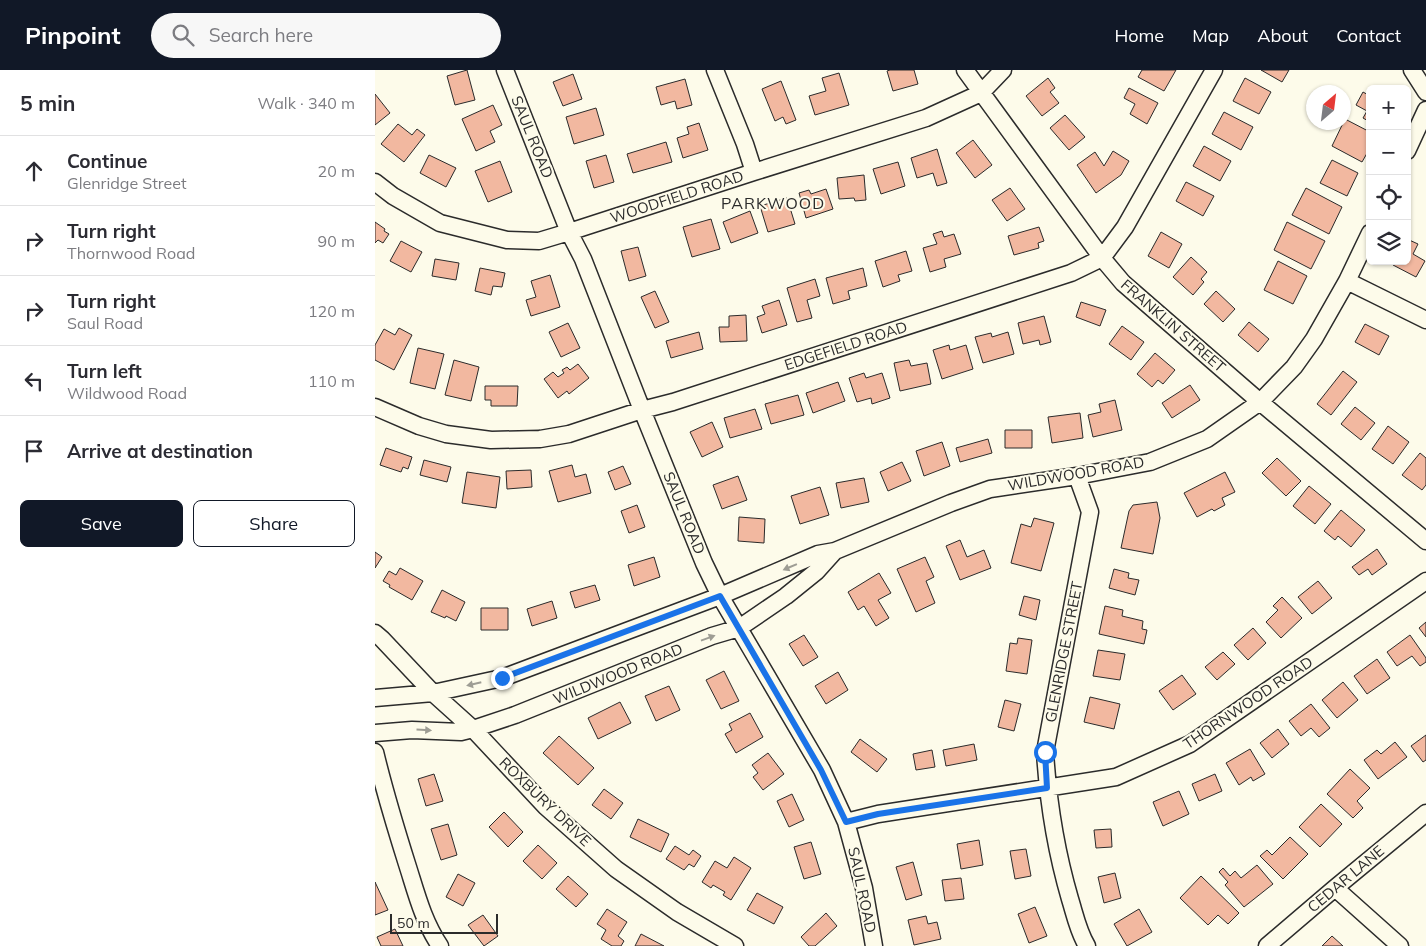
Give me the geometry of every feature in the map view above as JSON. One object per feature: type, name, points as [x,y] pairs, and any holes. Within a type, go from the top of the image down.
[{"type":"street","name":"SAUL ROAD","points":[[505,70],[569,232],[583,259],[704,563],[720,596],[821,770],[846,822],[864,888],[874,946]]},
{"type":"street","points":[[715,70],[745,144],[753,172]]},
{"type":"street","name":"FRANKLIN STREET","points":[[965,70],[1102,258],[1123,283],[1260,402],[1426,540]]},
{"type":"street","name":"WOODFIELD ROAD","points":[[375,182],[393,196],[440,224],[507,240],[539,241],[926,118],[981,93],[1003,70]]},
{"type":"street","name":"EDGEFIELD ROAD","points":[[375,407],[419,426],[446,434],[491,440],[540,439],[569,434],[1071,273],[1102,258],[1125,227],[1214,70]]},
{"type":"street","points":[[1412,70],[1426,92]]},
{"type":"street","points":[[1411,142],[1426,110]]},
{"type":"street","name":"WILDWOOD ROAD","points":[[375,698],[433,693],[502,678],[720,596],[819,554],[835,551],[990,489],[1077,476],[1150,462],[1207,439],[1260,402],[1294,367],[1314,339],[1347,281],[1366,241]]},
{"type":"street","points":[[1347,281],[1426,320]]},
{"type":"street","name":"GLENRIDGE STREET","points":[[1077,476],[1090,512],[1045,752],[1047,788],[1062,872],[1080,935],[1087,946]]},
{"type":"street","name":"WILDWOOD ROAD","points":[[375,733],[412,730],[461,732],[473,729],[530,709],[712,636],[739,628],[786,596],[817,571],[835,551]]},
{"type":"street","name":"THORNWOOD ROAD","points":[[846,822],[878,814],[1116,777],[1189,744],[1426,581]]},
{"type":"street","name":"ROXBURY DRIVE","points":[[375,633],[433,693],[473,729],[546,808],[615,869],[677,912],[735,946]]},
{"type":"street","points":[[375,752],[386,796],[419,904],[433,936],[440,946]]},
{"type":"street","name":"CEDAR LANE","points":[[1267,946],[1426,813]]},
{"type":"street","points":[[1335,888],[1400,946]]},
{"type":"building","points":[[467,70],[475,100],[455,105],[447,76]]},
{"type":"building","points":[[914,70],[918,84],[893,91],[887,71]]},
{"type":"building","points":[[1142,70],[1176,70],[1164,91],[1138,77]]},
{"type":"building","points":[[1261,70],[1289,70],[1282,82]]},
{"type":"building","points":[[839,73],[849,105],[815,115],[809,96],[826,91],[822,78]]},
{"type":"building","points":[[573,74],[582,99],[563,106],[553,82]]},
{"type":"building","points":[[1048,78],[1055,88],[1050,92],[1059,103],[1042,116],[1026,96]]},
{"type":"building","points":[[1245,78],[1271,92],[1259,114],[1233,101]]},
{"type":"building","points":[[685,79],[692,105],[677,109],[675,101],[661,105],[656,87]]},
{"type":"building","points":[[781,81],[796,120],[786,124],[783,117],[775,121],[762,89]]},
{"type":"building","points":[[1129,88],[1158,103],[1147,124],[1130,114],[1135,104],[1124,98]]},
{"type":"building","points":[[1363,92],[1366,94],[1366,110],[1356,105]]},
{"type":"building","points":[[375,94],[390,113],[375,125]]},
{"type":"building","points":[[493,105],[502,125],[490,131],[495,142],[476,151],[462,119]]},
{"type":"building","points":[[596,108],[604,135],[574,144],[566,117]]},
{"type":"building","points":[[1224,112],[1253,127],[1241,150],[1212,134]]},
{"type":"building","points":[[1065,115],[1085,137],[1069,150],[1050,128]]},
{"type":"building","points":[[1351,122],[1366,130],[1366,155],[1362,162],[1332,146],[1340,130],[1351,130]]},
{"type":"building","points":[[699,123],[708,150],[683,158],[677,138],[689,134],[687,127]]},
{"type":"building","points":[[398,124],[412,135],[417,129],[425,135],[404,162],[381,144]]},
{"type":"building","points":[[973,140],[992,165],[975,178],[956,153]]},
{"type":"building","points":[[666,142],[672,162],[633,173],[627,154]]},
{"type":"building","points":[[1204,146],[1231,161],[1220,181],[1193,166]]},
{"type":"building","points":[[937,149],[947,183],[937,186],[933,173],[917,178],[911,158]]},
{"type":"building","points":[[1113,151],[1129,161],[1121,175],[1096,193],[1077,165],[1095,152],[1104,166]]},
{"type":"building","points":[[429,155],[456,168],[446,187],[420,173]]},
{"type":"building","points":[[606,155],[614,182],[594,188],[586,161]]},
{"type":"building","points":[[1332,160],[1358,173],[1347,196],[1320,183]]},
{"type":"building","points":[[500,161],[512,192],[488,202],[475,171]]},
{"type":"building","points":[[898,162],[905,186],[881,194],[873,169]]},
{"type":"building","points":[[864,175],[866,200],[855,201],[854,198],[839,199],[837,178]]},
{"type":"building","points":[[1186,182],[1214,196],[1203,216],[1176,201]]},
{"type":"building","points":[[1010,188],[1025,209],[1007,221],[992,200]]},
{"type":"building","points":[[1306,188],[1342,207],[1329,234],[1292,215]]},
{"type":"building","points":[[826,189],[833,209],[806,218],[799,193],[809,190],[811,194]]},
{"type":"building","points":[[787,198],[795,224],[768,232],[760,206]]},
{"type":"building","points":[[750,211],[758,233],[731,243],[723,222]]},
{"type":"building","points":[[711,219],[720,249],[692,257],[683,227]]},
{"type":"building","points":[[375,222],[389,234],[383,243],[378,240],[375,243]]},
{"type":"building","points":[[1287,222],[1325,241],[1311,269],[1274,250]]},
{"type":"building","points":[[1039,227],[1044,241],[1038,243],[1039,248],[1014,255],[1008,236]]},
{"type":"building","points":[[942,231],[944,237],[954,234],[961,254],[944,259],[946,267],[930,272],[923,248],[937,244],[933,234]]},
{"type":"building","points":[[1161,232],[1182,244],[1169,268],[1148,256]]},
{"type":"building","points":[[401,241],[422,252],[411,272],[390,261]]},
{"type":"building","points":[[1411,241],[1418,244],[1413,254],[1425,261],[1416,277],[1393,265],[1411,265]]},
{"type":"building","points":[[638,247],[646,276],[629,281],[621,251]]},
{"type":"building","points":[[906,251],[912,271],[898,275],[900,281],[883,287],[875,261]]},
{"type":"building","points":[[1191,257],[1207,272],[1201,279],[1204,282],[1193,295],[1173,277]]},
{"type":"building","points":[[435,259],[459,263],[456,280],[432,276]]},
{"type":"building","points":[[1278,261],[1307,276],[1293,304],[1264,290]]},
{"type":"building","points":[[480,268],[505,273],[502,287],[493,286],[491,295],[475,291]]},
{"type":"building","points":[[863,268],[867,286],[848,291],[850,299],[833,304],[826,278]]},
{"type":"building","points":[[550,275],[560,307],[531,316],[526,300],[536,297],[531,281]]},
{"type":"building","points":[[815,279],[820,296],[807,300],[812,318],[797,322],[787,288]]},
{"type":"building","points":[[655,291],[669,322],[655,328],[641,297]]},
{"type":"building","points":[[1216,291],[1235,309],[1223,322],[1204,304]]},
{"type":"building","points":[[779,300],[787,325],[762,333],[757,317],[765,314],[762,306]]},
{"type":"building","points":[[1081,302],[1106,310],[1100,326],[1076,317]]},
{"type":"building","points":[[746,315],[747,341],[720,342],[719,327],[729,327],[729,316]]},
{"type":"building","points":[[1044,316],[1051,342],[1040,345],[1039,340],[1023,344],[1018,323]]},
{"type":"building","points":[[1249,322],[1269,339],[1258,352],[1238,335]]},
{"type":"building","points":[[568,323],[580,348],[561,357],[549,332]]},
{"type":"building","points":[[1365,324],[1389,336],[1379,355],[1355,342]]},
{"type":"building","points":[[1122,326],[1144,342],[1131,360],[1109,344]]},
{"type":"building","points":[[399,328],[412,335],[394,370],[375,360],[375,345],[384,329],[395,335]]},
{"type":"building","points":[[699,332],[703,349],[671,358],[666,341]]},
{"type":"building","points":[[1008,332],[1014,354],[983,363],[975,337],[991,333],[992,337]]},
{"type":"building","points":[[949,345],[950,350],[966,345],[973,369],[942,379],[933,350]]},
{"type":"building","points":[[418,348],[444,354],[435,389],[410,383]]},
{"type":"building","points":[[1155,353],[1175,370],[1163,384],[1158,380],[1152,387],[1137,374]]},
{"type":"building","points":[[454,360],[479,367],[471,401],[445,395]]},
{"type":"building","points":[[909,360],[911,366],[927,363],[931,384],[900,391],[894,363]]},
{"type":"building","points":[[578,364],[589,378],[569,394],[567,391],[558,398],[544,379],[553,372],[558,377],[564,373],[562,370],[567,367],[570,370]]},
{"type":"building","points":[[1343,371],[1357,382],[1331,415],[1317,404]]},
{"type":"building","points":[[864,373],[866,378],[882,373],[890,398],[872,404],[871,398],[857,402],[849,378]]},
{"type":"building","points":[[838,382],[845,401],[813,413],[806,393]]},
{"type":"building","points":[[1190,385],[1200,400],[1172,418],[1162,403]]},
{"type":"building","points":[[485,386],[518,386],[517,406],[491,406],[491,400],[485,400]]},
{"type":"building","points":[[798,395],[804,415],[771,424],[765,404]]},
{"type":"building","points":[[1115,400],[1122,430],[1093,437],[1088,415],[1101,412],[1099,404]]},
{"type":"building","points":[[1355,407],[1375,423],[1361,440],[1341,424]]},
{"type":"building","points":[[755,409],[762,429],[730,438],[724,418]]},
{"type":"building","points":[[1080,413],[1083,438],[1052,443],[1048,417]]},
{"type":"building","points":[[712,422],[723,447],[702,457],[690,432]]},
{"type":"building","points":[[1388,426],[1409,442],[1393,464],[1372,449]]},
{"type":"building","points":[[1005,430],[1032,430],[1032,448],[1005,448]]},
{"type":"building","points":[[988,439],[992,453],[960,462],[956,448]]},
{"type":"building","points":[[942,442],[950,466],[924,476],[916,451]]},
{"type":"building","points":[[386,448],[412,457],[408,469],[403,467],[401,472],[380,465]]},
{"type":"building","points":[[1420,453],[1426,458],[1426,485],[1422,490],[1402,475]]},
{"type":"building","points":[[1277,458],[1301,481],[1286,496],[1262,473]]},
{"type":"building","points":[[424,460],[451,467],[447,482],[420,475]]},
{"type":"building","points":[[902,462],[911,481],[888,491],[880,472]]},
{"type":"building","points":[[572,465],[575,477],[586,474],[591,493],[558,502],[549,471]]},
{"type":"building","points":[[623,466],[631,484],[615,490],[608,472]]},
{"type":"building","points":[[531,470],[532,487],[507,489],[506,471]]},
{"type":"building","points":[[467,472],[500,477],[496,508],[462,503]]},
{"type":"building","points":[[1225,472],[1235,492],[1222,498],[1225,505],[1197,517],[1184,493]]},
{"type":"building","points":[[738,476],[747,500],[722,509],[713,485]]},
{"type":"building","points":[[864,478],[869,502],[841,508],[836,483]]},
{"type":"building","points":[[1309,486],[1331,504],[1315,524],[1293,506]]},
{"type":"building","points":[[820,487],[829,515],[800,524],[791,496]]},
{"type":"building","points":[[1157,502],[1160,518],[1153,554],[1121,548],[1129,511],[1133,505]]},
{"type":"building","points":[[637,505],[645,527],[629,533],[621,511]]},
{"type":"building","points":[[1341,510],[1365,530],[1351,547],[1338,536],[1335,540],[1324,531]]},
{"type":"building","points":[[739,517],[765,519],[764,543],[738,541]]},
{"type":"building","points":[[1034,518],[1054,523],[1041,571],[1011,563],[1021,524],[1031,527]]},
{"type":"building","points":[[960,540],[967,557],[984,550],[991,568],[960,580],[946,546]]},
{"type":"building","points":[[1377,549],[1387,564],[1372,575],[1368,569],[1359,575],[1352,567]]},
{"type":"building","points":[[375,552],[382,557],[375,568]]},
{"type":"building","points":[[654,557],[660,577],[634,586],[628,565]]},
{"type":"building","points":[[925,557],[934,577],[926,581],[935,603],[916,612],[897,569]]},
{"type":"building","points":[[400,568],[423,581],[412,600],[389,587],[390,585],[383,581],[389,571],[396,575]]},
{"type":"building","points":[[1114,569],[1129,573],[1128,578],[1139,580],[1135,595],[1109,588]]},
{"type":"building","points":[[879,573],[891,593],[878,600],[889,618],[876,626],[864,606],[858,610],[848,592]]},
{"type":"building","points":[[1318,581],[1332,598],[1312,614],[1298,597]]},
{"type":"building","points":[[595,585],[600,600],[575,608],[570,592]]},
{"type":"building","points":[[442,590],[465,602],[456,621],[431,612]]},
{"type":"building","points":[[1024,596],[1040,600],[1036,620],[1019,615]]},
{"type":"building","points":[[1282,597],[1302,618],[1281,638],[1266,622],[1278,610],[1273,606]]},
{"type":"building","points":[[552,601],[557,618],[532,626],[527,609]]},
{"type":"building","points":[[1105,606],[1123,610],[1122,616],[1143,621],[1142,629],[1147,630],[1144,644],[1099,634]]},
{"type":"building","points":[[481,608],[508,608],[508,630],[481,630]]},
{"type":"building","points":[[1426,622],[1426,637],[1419,628]]},
{"type":"building","points":[[1253,628],[1266,643],[1248,660],[1234,645]]},
{"type":"building","points":[[804,635],[818,657],[803,666],[789,644]]},
{"type":"building","points":[[1410,635],[1426,658],[1426,662],[1420,666],[1412,656],[1397,666],[1387,652]]},
{"type":"building","points":[[1018,638],[1032,640],[1027,674],[1006,671],[1010,643],[1017,644]]},
{"type":"building","points":[[1098,650],[1125,654],[1120,680],[1093,676]]},
{"type":"building","points":[[1223,652],[1235,664],[1217,680],[1205,667]]},
{"type":"building","points":[[1377,659],[1390,678],[1367,694],[1354,676]]},
{"type":"building","points":[[724,671],[739,701],[721,709],[706,680]]},
{"type":"building","points":[[838,672],[848,690],[826,704],[815,686]]},
{"type":"building","points":[[1182,675],[1196,694],[1173,710],[1159,691]]},
{"type":"building","points":[[1343,682],[1358,700],[1337,718],[1322,700]]},
{"type":"building","points":[[669,686],[680,710],[656,721],[645,696]]},
{"type":"building","points":[[1090,697],[1120,704],[1114,729],[1084,722]]},
{"type":"building","points":[[1005,700],[1021,704],[1014,731],[998,727]]},
{"type":"building","points":[[620,702],[631,723],[598,739],[588,718]]},
{"type":"building","points":[[1311,704],[1330,728],[1319,737],[1311,728],[1301,736],[1289,721]]},
{"type":"building","points":[[750,713],[763,737],[736,753],[725,734],[732,730],[729,724]]},
{"type":"building","points":[[1278,729],[1289,744],[1272,758],[1260,743]]},
{"type":"building","points":[[1426,735],[1426,760],[1423,762],[1411,746]]},
{"type":"building","points":[[559,736],[594,768],[578,785],[543,753]]},
{"type":"building","points":[[860,739],[887,759],[877,772],[851,752]]},
{"type":"building","points":[[1395,742],[1407,757],[1378,779],[1364,760],[1377,750],[1381,754]]},
{"type":"building","points":[[974,744],[977,760],[946,766],[943,750]]},
{"type":"building","points":[[1250,749],[1265,774],[1253,781],[1251,777],[1239,785],[1226,763]]},
{"type":"building","points":[[932,750],[935,767],[916,770],[913,754]]},
{"type":"building","points":[[768,753],[784,774],[763,790],[753,777],[758,773],[752,765]]},
{"type":"building","points":[[1350,769],[1370,788],[1357,801],[1363,808],[1353,818],[1327,794]]},
{"type":"building","points":[[434,774],[443,801],[426,806],[418,779]]},
{"type":"building","points":[[1215,774],[1222,791],[1199,801],[1192,784]]},
{"type":"building","points":[[604,789],[623,803],[611,819],[592,805]]},
{"type":"building","points":[[1179,791],[1189,814],[1163,826],[1153,802]]},
{"type":"building","points":[[792,794],[804,820],[789,827],[777,801]]},
{"type":"building","points":[[1321,804],[1342,824],[1320,847],[1299,827]]},
{"type":"building","points":[[504,812],[523,832],[508,847],[489,827]]},
{"type":"building","points":[[638,819],[669,834],[661,852],[630,837]]},
{"type":"building","points":[[448,824],[457,855],[441,860],[431,829]]},
{"type":"building","points":[[1111,829],[1112,847],[1096,848],[1094,830]]},
{"type":"building","points":[[1290,837],[1308,854],[1283,879],[1260,856],[1267,850],[1272,855]]},
{"type":"building","points":[[979,840],[983,865],[961,869],[957,844]]},
{"type":"building","points":[[811,842],[821,874],[804,879],[794,847]]},
{"type":"building","points":[[538,845],[557,863],[542,879],[523,861]]},
{"type":"building","points":[[675,846],[689,855],[693,850],[701,856],[694,867],[689,864],[684,870],[666,859]]},
{"type":"building","points":[[1026,849],[1031,876],[1015,879],[1010,851]]},
{"type":"building","points":[[734,857],[751,868],[731,900],[723,895],[725,892],[713,885],[711,888],[702,882],[715,861],[727,868]]},
{"type":"building","points":[[913,862],[922,895],[906,900],[896,867]]},
{"type":"building","points":[[1257,865],[1273,884],[1244,907],[1225,885],[1228,882],[1219,872],[1223,868],[1230,876],[1235,871],[1241,878]]},
{"type":"building","points":[[1115,873],[1121,898],[1104,903],[1098,877]]},
{"type":"building","points":[[458,874],[475,883],[463,906],[446,897]]},
{"type":"building","points":[[568,876],[588,894],[576,907],[556,889]]},
{"type":"building","points":[[1201,876],[1239,913],[1228,924],[1218,915],[1208,925],[1180,898]]},
{"type":"building","points":[[961,878],[964,899],[945,901],[942,880]]},
{"type":"building","points":[[375,882],[388,910],[375,915]]},
{"type":"building","points":[[757,893],[783,907],[774,924],[747,910]]},
{"type":"building","points":[[1035,907],[1047,936],[1029,943],[1018,914]]},
{"type":"building","points":[[607,909],[627,922],[618,936],[624,941],[621,946],[612,946],[601,939],[606,930],[597,924]]},
{"type":"building","points":[[1139,909],[1152,932],[1127,946],[1114,924]]},
{"type":"building","points":[[826,913],[837,926],[815,946],[809,946],[801,937]]},
{"type":"building","points":[[483,915],[498,936],[484,946],[468,925]]},
{"type":"building","points":[[926,916],[928,924],[937,922],[941,939],[914,945],[908,920]]},
{"type":"building","points":[[395,929],[403,946],[381,946],[377,937]]},
{"type":"building","points":[[641,934],[664,946],[635,946]]},
{"type":"building","points":[[1332,936],[1343,946],[1322,946]]},
{"type":"district","name":"PARKWOOD","points":[[773,203]]},
{"type":"route","points":[[502,678],[720,596],[821,770],[846,822],[878,814],[1047,788],[1045,752]]}]
